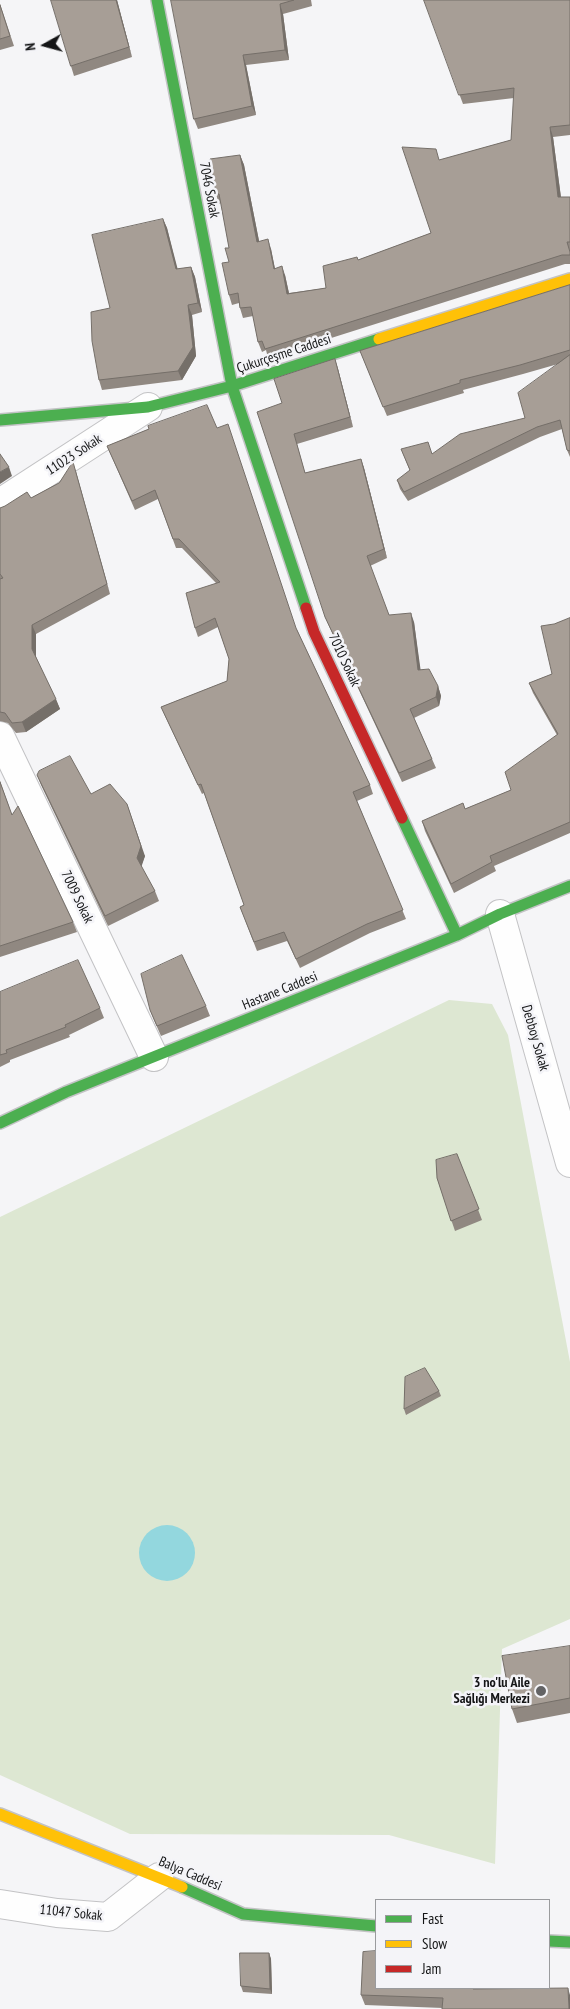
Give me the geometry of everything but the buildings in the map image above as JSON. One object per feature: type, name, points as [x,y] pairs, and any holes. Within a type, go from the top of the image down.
[{"type":"street","name":"7046 Sokak","points":[[157,0],[232,386]]},
{"type":"street","name":"Çukurçeşme Caddesi","points":[[0,420],[148,408],[232,386],[570,279]]},
{"type":"street","name":"7010 Sokak","points":[[232,386],[314,632],[457,935]]},
{"type":"street","name":"11023 Sokak","points":[[0,503],[148,408]]},
{"type":"street","name":"7009 Sokak","points":[[0,736],[154,1057]]},
{"type":"street","name":"Hastane Caddesi","points":[[0,1122],[66,1092],[457,935],[500,914],[570,886]]},
{"type":"street","name":"Debboy Sokak","points":[[500,914],[570,1162]]},
{"type":"street","name":"Balya Caddesi","points":[[0,1814],[159,1877],[243,1914],[375,1926]]},
{"type":"street","name":"11047 Sokak","points":[[0,1904],[57,1913],[108,1917],[159,1877]]},
{"type":"street","points":[[550,1941],[570,1942]]},
{"type":"green space","points":[[449,1000],[492,1004],[508,1035],[570,1362],[570,1619],[502,1649],[495,1864],[389,1835],[130,1834],[0,1775],[0,1217]]},
{"type":"water","points":[[167,1525],[178,1527],[187,1533],[193,1542],[195,1553],[193,1564],[187,1573],[178,1579],[167,1581],[156,1579],[147,1573],[141,1564],[139,1553],[141,1542],[147,1533],[156,1527]]},
{"type":"traffic: fast","points":[[157,0],[232,386],[306,608]]},
{"type":"traffic: fast","points":[[0,420],[148,407],[232,386],[379,339]]},
{"type":"traffic: fast","points":[[402,818],[457,935]]},
{"type":"traffic: fast","points":[[0,1123],[66,1092],[457,935],[500,914],[570,886]]},
{"type":"traffic: fast","points":[[182,1887],[243,1914],[375,1926]]},
{"type":"traffic: fast","points":[[550,1941],[570,1942]]},
{"type":"traffic: slow","points":[[379,339],[570,279]]},
{"type":"traffic: slow","points":[[0,1814],[182,1887]]},
{"type":"traffic: jam","points":[[306,608],[314,632],[402,818]]},
{"type":"place","name":"3 no'lu Aile Sağlığı Merkezi","points":[[541,1691]]}]
